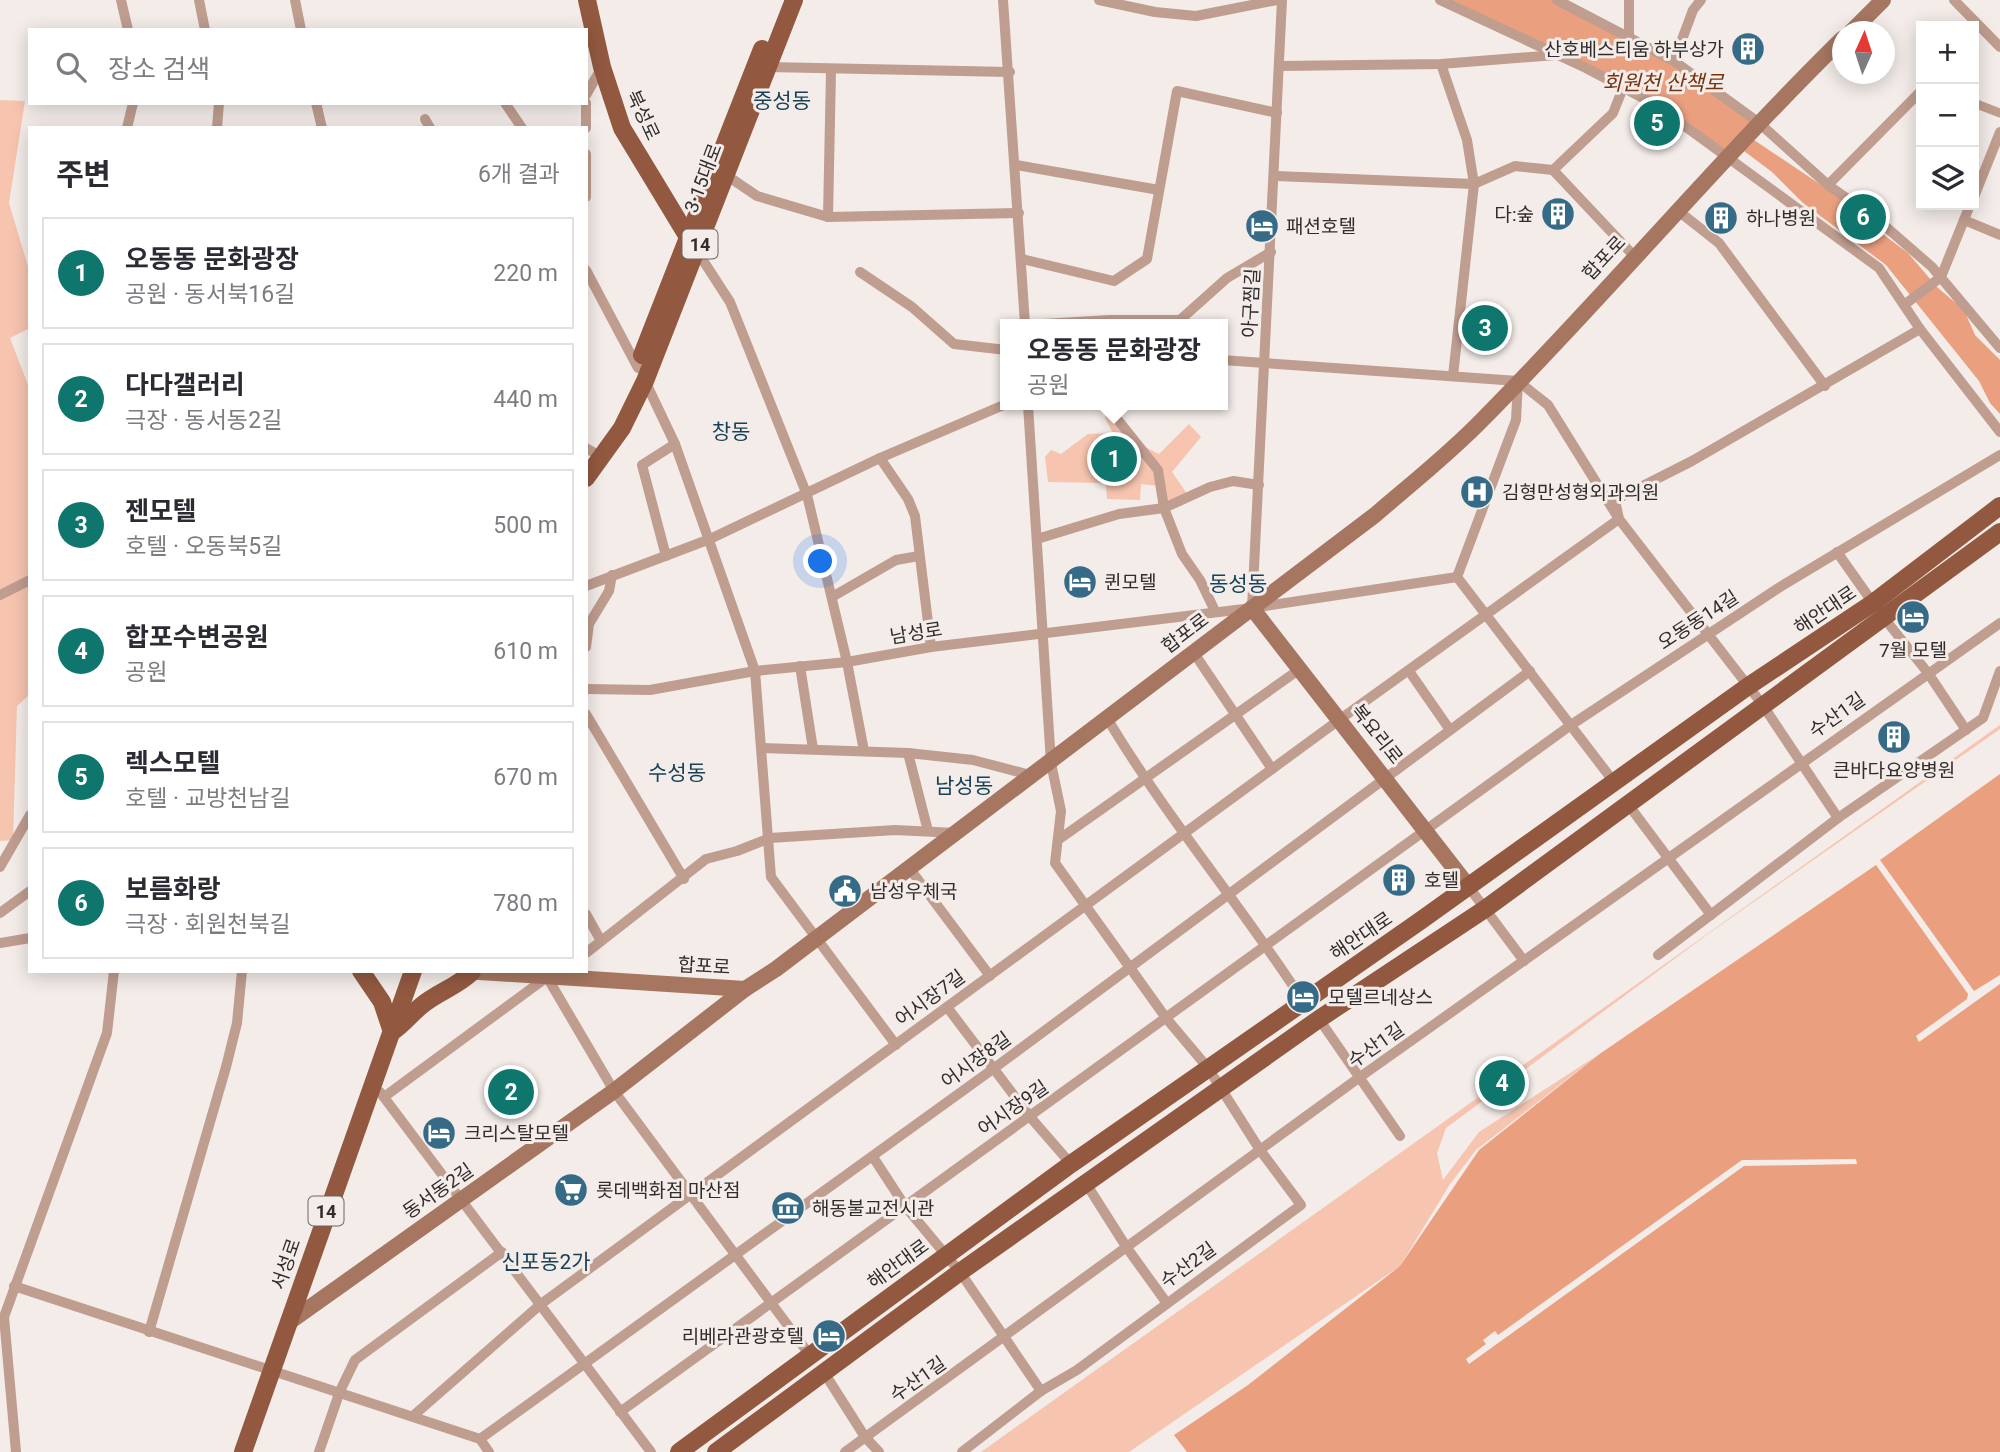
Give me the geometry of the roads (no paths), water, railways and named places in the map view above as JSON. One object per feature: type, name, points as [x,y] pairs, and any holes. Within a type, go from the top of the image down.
[{"type":"main road","name":"북성로","points":[[587,0],[602,67],[622,128],[692,244]]},
{"type":"main road","name":"3·15대로","points":[[588,475],[622,428],[781,0]]},
{"type":"main road","name":"3·15대로","points":[[692,244],[726,175],[794,0]]},
{"type":"main road","points":[[1861,21],[1883,0]]},
{"type":"main road","name":"합포로","points":[[492,973],[745,989],[1034,776],[1376,515],[1481,421],[1758,121],[1832,50]]},
{"type":"main road","name":"3·15대로","points":[[589,454],[641,375]]},
{"type":"main road","name":"해안대로","points":[[678,1452],[808,1354],[1071,1164],[1468,887],[1746,687],[1873,603],[2000,506]]},
{"type":"main road","name":"해안대로","points":[[716,1452],[960,1272],[1319,1019],[1485,909],[2000,532]]},
{"type":"main road","name":"복요리로","points":[[1252,608],[1468,887]]},
{"type":"main road","points":[[362,973],[382,1002],[392,1032],[408,1021],[419,1007],[459,985],[470,973]]},
{"type":"main road","name":"서성로","points":[[243,1452],[362,1111],[379,1091],[392,1032],[412,973]]},
{"type":"main road","name":"동서동2길","points":[[288,1323],[614,1091],[745,989]]},
{"type":"street","points":[[121,0],[128,28]]},
{"type":"street","points":[[199,0],[205,28]]},
{"type":"street","points":[[295,0],[302,28]]},
{"type":"street","points":[[1003,0],[1025,319]]},
{"type":"street","points":[[1099,0],[1155,12],[1196,16],[1277,0]]},
{"type":"street","name":"아구찜길","points":[[1252,608],[1283,0]]},
{"type":"street","points":[[1440,0],[1559,55],[1644,99],[1783,195],[1879,268],[1920,329],[2000,432]]},
{"type":"street","points":[[1557,0],[1629,40],[1674,61],[1758,121],[1828,185],[1878,220],[1941,277],[2000,348]]},
{"type":"street","points":[[1629,0],[1629,40]]},
{"type":"street","points":[[1674,61],[1693,10],[1701,0]]},
{"type":"street","points":[[1954,0],[1969,21]]},
{"type":"street","points":[[1979,35],[2000,47]]},
{"type":"street","points":[[1279,66],[1441,64],[1559,55]]},
{"type":"street","points":[[1441,64],[1467,140],[1474,184],[1453,376]]},
{"type":"street","points":[[588,92],[602,67]]},
{"type":"street","points":[[768,67],[1010,72]]},
{"type":"street","points":[[828,217],[831,70]]},
{"type":"street","points":[[1553,170],[1613,113],[1623,88]]},
{"type":"street","points":[[1021,259],[1114,281],[1147,259],[1177,91],[1277,113]]},
{"type":"street","points":[[1828,185],[1916,96]]},
{"type":"street","points":[[127,126],[133,105]]},
{"type":"street","points":[[217,126],[219,105]]},
{"type":"street","points":[[316,105],[322,126]]},
{"type":"street","points":[[506,105],[521,126]]},
{"type":"street","points":[[586,105],[586,126]]},
{"type":"street","points":[[1979,105],[2000,113]]},
{"type":"street","points":[[1979,184],[2000,132]]},
{"type":"street","points":[[1016,165],[1159,190]]},
{"type":"street","points":[[1276,176],[1474,184],[1515,166],[1553,170],[1634,256]]},
{"type":"street","points":[[726,175],[757,195],[828,217],[1019,213]]},
{"type":"street","points":[[1677,209],[1719,243],[1825,386]]},
{"type":"street","points":[[1904,305],[1941,277],[1968,210]]},
{"type":"street","points":[[1964,220],[2000,235]]},
{"type":"street","points":[[692,244],[730,302],[807,495],[847,662],[864,751]]},
{"type":"street","points":[[1181,319],[1227,278],[1271,252]]},
{"type":"street","points":[[860,272],[912,307],[954,344],[1000,349]]},
{"type":"street","points":[[588,274],[675,444],[755,671],[771,877],[815,940],[896,1045]]},
{"type":"street","points":[[1619,519],[1615,500],[1692,461],[1920,329]]},
{"type":"street","points":[[1228,360],[1518,381],[1548,405],[1619,519],[1746,687],[1762,704],[1838,818]]},
{"type":"street","points":[[1518,381],[1517,420],[1457,577],[1614,782]]},
{"type":"street","points":[[588,585],[710,539],[880,458],[1000,407]]},
{"type":"street","name":"수산2길","points":[[962,1452],[1041,1391],[1077,1370],[1301,1205],[1260,1150],[1208,1068],[1166,1018],[1055,863],[1061,811],[1051,763],[1028,410]]},
{"type":"street","points":[[1110,410],[1158,470],[1164,508],[1182,554],[1200,579],[1216,611]]},
{"type":"street","points":[[667,556],[642,465],[675,444]]},
{"type":"street","name":"오동동14길","points":[[1424,830],[1571,725],[1707,635],[1837,552],[2000,455]]},
{"type":"street","points":[[880,458],[908,499],[915,516],[931,648]]},
{"type":"street","points":[[1037,539],[1119,514],[1164,508],[1210,487],[1233,481],[1259,485]]},
{"type":"street","name":"어시장7길","points":[[413,1416],[541,1304],[1339,720],[1619,519]]},
{"type":"street","points":[[1837,552],[1873,603]]},
{"type":"street","points":[[832,597],[897,560],[919,556]]},
{"type":"street","points":[[588,632],[589,624],[609,591],[612,575]]},
{"type":"street","name":"남성로","points":[[588,689],[650,690],[755,671],[847,662],[1043,633],[1252,608],[1457,577]]},
{"type":"street","points":[[0,595],[28,581]]},
{"type":"street","points":[[1884,618],[1928,673],[1966,730]]},
{"type":"street","name":"수산1길","points":[[845,1452],[1360,1077],[2000,623]]},
{"type":"street","points":[[1194,653],[1272,769]]},
{"type":"street","points":[[800,666],[813,749]]},
{"type":"street","points":[[1058,840],[1300,669]]},
{"type":"street","points":[[1409,671],[1450,730]]},
{"type":"street","name":"어시장8길","points":[[480,1439],[873,1157],[1530,671]]},
{"type":"street","points":[[1658,955],[1838,818],[1983,718],[2000,671]]},
{"type":"street","points":[[588,717],[684,879]]},
{"type":"street","points":[[1107,718],[1144,779],[1228,896],[1267,945],[1303,1001]]},
{"type":"street","points":[[761,748],[908,753],[973,760],[1034,776]]},
{"type":"street","points":[[908,753],[928,831]]},
{"type":"street","points":[[1627,803],[1711,915]]},
{"type":"street","points":[[0,867],[28,818]]},
{"type":"street","name":"어시장9길","points":[[620,1412],[1031,1118],[1424,830]]},
{"type":"street","points":[[588,951],[684,879],[706,859],[737,852],[770,838],[928,831],[958,833]]},
{"type":"street","points":[[910,869],[990,976]]},
{"type":"street","points":[[1468,887],[1524,961]]},
{"type":"street","points":[[0,914],[28,893]]},
{"type":"street","points":[[588,917],[601,940]]},
{"type":"street","points":[[0,943],[28,938]]},
{"type":"street","points":[[16,1452],[2,1317],[107,1033],[114,973]]},
{"type":"street","points":[[149,1332],[226,1067],[237,1023],[242,973]]},
{"type":"street","points":[[651,1452],[379,1091],[555,976],[614,1091],[769,1305],[808,1354]]},
{"type":"street","points":[[947,1007],[1031,1118],[1071,1164]]},
{"type":"street","points":[[1319,1019],[1400,1136]]},
{"type":"street","points":[[873,1157],[905,1206],[960,1272],[1003,1339],[1041,1391]]},
{"type":"street","points":[[1087,1185],[1127,1248],[1166,1302]]},
{"type":"street","points":[[319,1452],[340,1391],[355,1360],[502,1252]]},
{"type":"street","points":[[14,1286],[480,1439],[489,1452]]},
{"type":"street","points":[[825,1374],[865,1437],[878,1452]]},
{"type":"water","name":"회원천 산책로","points":[[1440,0],[1557,0],[1674,61],[1758,122],[1754,140],[1845,201],[1852,211],[1908,253],[1937,287],[1964,310],[1975,335],[2000,360],[2000,414],[1990,403],[1979,381],[1886,265],[1803,203],[1772,172],[1740,148],[1725,157],[1645,99]]},
{"type":"water","points":[[2000,774],[2000,975],[1974,991],[1880,860]]},
{"type":"water","points":[[1876,865],[1968,994],[1967,999],[1916,1036],[1919,1042],[2000,984],[2000,1452],[1187,1452],[1174,1435],[1248,1385],[1400,1266],[1479,1150],[1601,1053]],"holes":[[[1856,1159],[1857,1164],[1744,1166],[1469,1364],[1466,1359],[1486,1344],[1483,1340],[1495,1331],[1498,1335],[1742,1160]]]},
{"type":"place","name":"산호베스티움 하부상가","points":[[1748,49]]},
{"type":"place","name":"렉스모텔","points":[[1657,123]]},
{"type":"place","name":"다:숲","points":[[1558,214]]},
{"type":"place","name":"보름화랑","points":[[1863,217]]},
{"type":"place","name":"하나병원","points":[[1721,218]]},
{"type":"place","name":"패션호텔","points":[[1262,226]]},
{"type":"place","name":"젠모텔","points":[[1485,328]]},
{"type":"place","name":"오동동 문화광장","points":[[1114,459]]},
{"type":"place","name":"김형만성형외과의원","points":[[1477,492]]},
{"type":"place","name":"퀸모텔","points":[[1080,582]]},
{"type":"place","name":"7월 모텔","points":[[1913,617]]},
{"type":"place","name":"큰바다요양병원","points":[[1894,737]]},
{"type":"place","name":"호텔","points":[[1399,880]]},
{"type":"place","name":"남성우체국","points":[[845,891]]},
{"type":"place","name":"모텔르네상스","points":[[1303,997]]},
{"type":"place","name":"합포수변공원","points":[[1502,1083]]},
{"type":"place","name":"다다갤러리","points":[[511,1092]]},
{"type":"place","name":"크리스탈모텔","points":[[439,1133]]},
{"type":"place","name":"롯데백화점 마산점","points":[[571,1190]]},
{"type":"place","name":"해동불교전시관","points":[[788,1208]]},
{"type":"place","name":"리베라관광호텔","points":[[829,1336]]},
{"type":"district","name":"중성동","points":[[782,101]]},
{"type":"district","name":"창동","points":[[731,432]]},
{"type":"district","name":"동성동","points":[[1238,584]]},
{"type":"district","name":"수성동","points":[[677,773]]},
{"type":"district","name":"남성동","points":[[964,786]]},
{"type":"district","name":"신포동2가","points":[[546,1262]]}]
